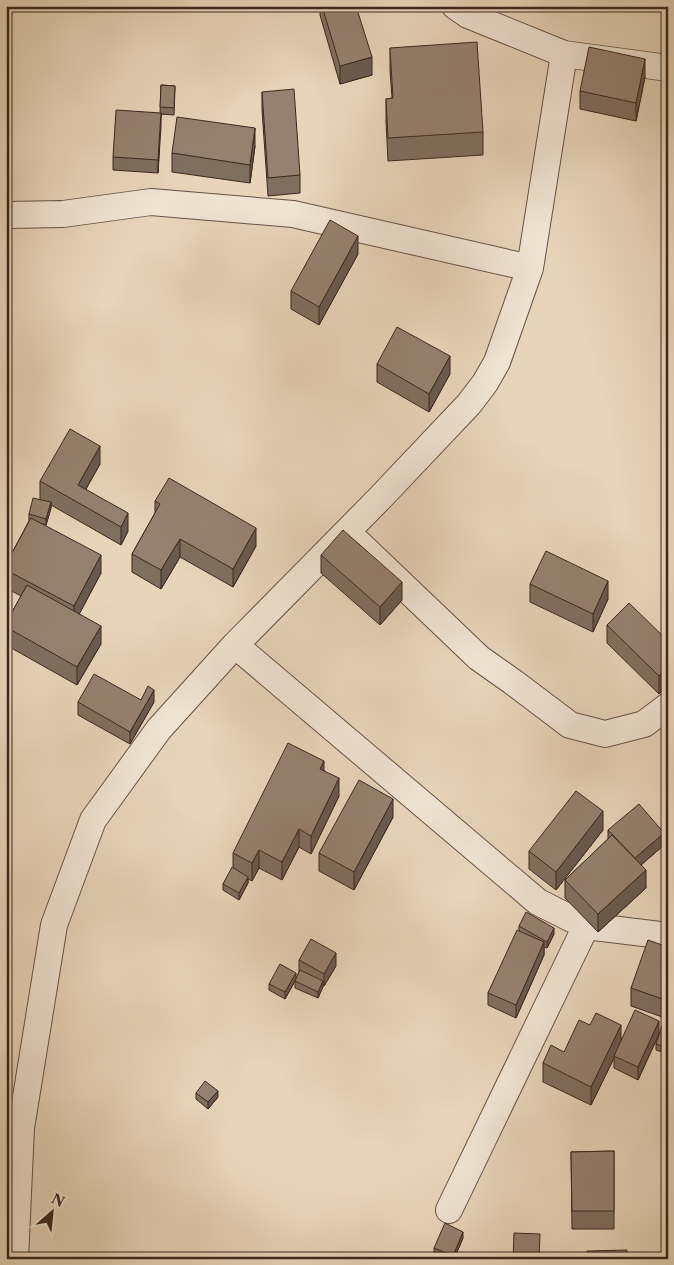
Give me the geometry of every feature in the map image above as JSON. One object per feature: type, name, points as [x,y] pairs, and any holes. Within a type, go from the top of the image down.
[{"type":"street","points":[[455,6],[468,15],[564,54],[668,68]]},
{"type":"street","points":[[15,1259],[21,1128],[54,925],[92,820],[159,729],[235,646],[469,404],[485,383],[497,362],[530,268],[564,54]]},
{"type":"street","points":[[6,215],[64,214],[151,202],[293,214],[530,268]]},
{"type":"street","points":[[347,532],[478,658],[570,725],[605,734],[644,724],[668,706]]},
{"type":"street","points":[[235,646],[538,902],[586,926],[668,936]]},
{"type":"street","points":[[449,1210],[586,926]]},
{"type":"building","points":[[322,6],[356,6],[372,57],[340,66]]},
{"type":"building","points":[[477,42],[483,132],[388,138],[386,99],[393,98],[390,48]]},
{"type":"building","points":[[589,47],[645,59],[636,103],[580,91]]},
{"type":"building","points":[[161,85],[175,86],[174,108],[160,107]]},
{"type":"building","points":[[294,89],[300,175],[268,178],[262,92]]},
{"type":"building","points":[[116,110],[161,113],[158,160],[113,157]]},
{"type":"building","points":[[177,117],[255,128],[250,165],[172,153]]},
{"type":"building","points":[[330,220],[358,236],[319,307],[291,291]]},
{"type":"building","points":[[397,327],[450,356],[429,394],[377,364]]},
{"type":"building","points":[[70,429],[100,446],[78,485],[128,513],[121,527],[40,481]]},
{"type":"building","points":[[169,478],[256,528],[233,569],[180,539],[161,570],[132,554],[160,504],[155,501]]},
{"type":"building","points":[[33,498],[51,502],[46,519],[29,514]]},
{"type":"building","points":[[31,518],[101,555],[74,606],[6,570],[6,564]]},
{"type":"building","points":[[343,530],[402,582],[380,607],[321,555]]},
{"type":"building","points":[[546,551],[608,581],[593,614],[530,584]]},
{"type":"building","points":[[27,585],[101,626],[77,667],[6,627],[6,623]]},
{"type":"building","points":[[629,603],[668,641],[668,667],[659,676],[607,625]]},
{"type":"building","points":[[94,674],[141,700],[148,686],[154,690],[130,732],[78,702]]},
{"type":"building","points":[[288,743],[324,761],[320,769],[339,778],[311,836],[299,829],[282,862],[259,850],[252,863],[233,853]]},
{"type":"building","points":[[359,780],[393,799],[354,872],[319,853]]},
{"type":"building","points":[[576,791],[603,811],[556,872],[529,851]]},
{"type":"building","points":[[639,804],[664,833],[635,858],[608,830]]},
{"type":"building","points":[[612,835],[646,870],[598,914],[565,880]]},
{"type":"building","points":[[232,867],[248,877],[239,893],[223,884]]},
{"type":"building","points":[[526,912],[554,928],[547,942],[519,926]]},
{"type":"building","points":[[517,930],[544,942],[516,1005],[488,993]]},
{"type":"building","points":[[311,939],[336,953],[324,974],[299,960]]},
{"type":"building","points":[[648,940],[668,947],[668,1001],[631,988]]},
{"type":"building","points":[[280,964],[296,973],[285,992],[269,984]]},
{"type":"building","points":[[300,970],[323,981],[318,992],[295,981]]},
{"type":"building","points":[[635,1010],[659,1021],[638,1067],[614,1056]]},
{"type":"building","points":[[596,1013],[621,1025],[591,1087],[543,1063],[551,1045],[564,1052],[579,1020],[590,1025]]},
{"type":"building","points":[[662,1025],[668,1027],[668,1048],[656,1044]]},
{"type":"building","points":[[205,1081],[218,1091],[208,1102],[196,1093]]},
{"type":"building","points":[[614,1151],[614,1211],[572,1211],[571,1152]]},
{"type":"building","points":[[445,1223],[463,1232],[453,1256],[434,1248]]},
{"type":"building","points":[[514,1233],[540,1234],[539,1259],[513,1259]]},
{"type":"building","points":[[627,1250],[627,1259],[587,1259],[587,1251]]}]
